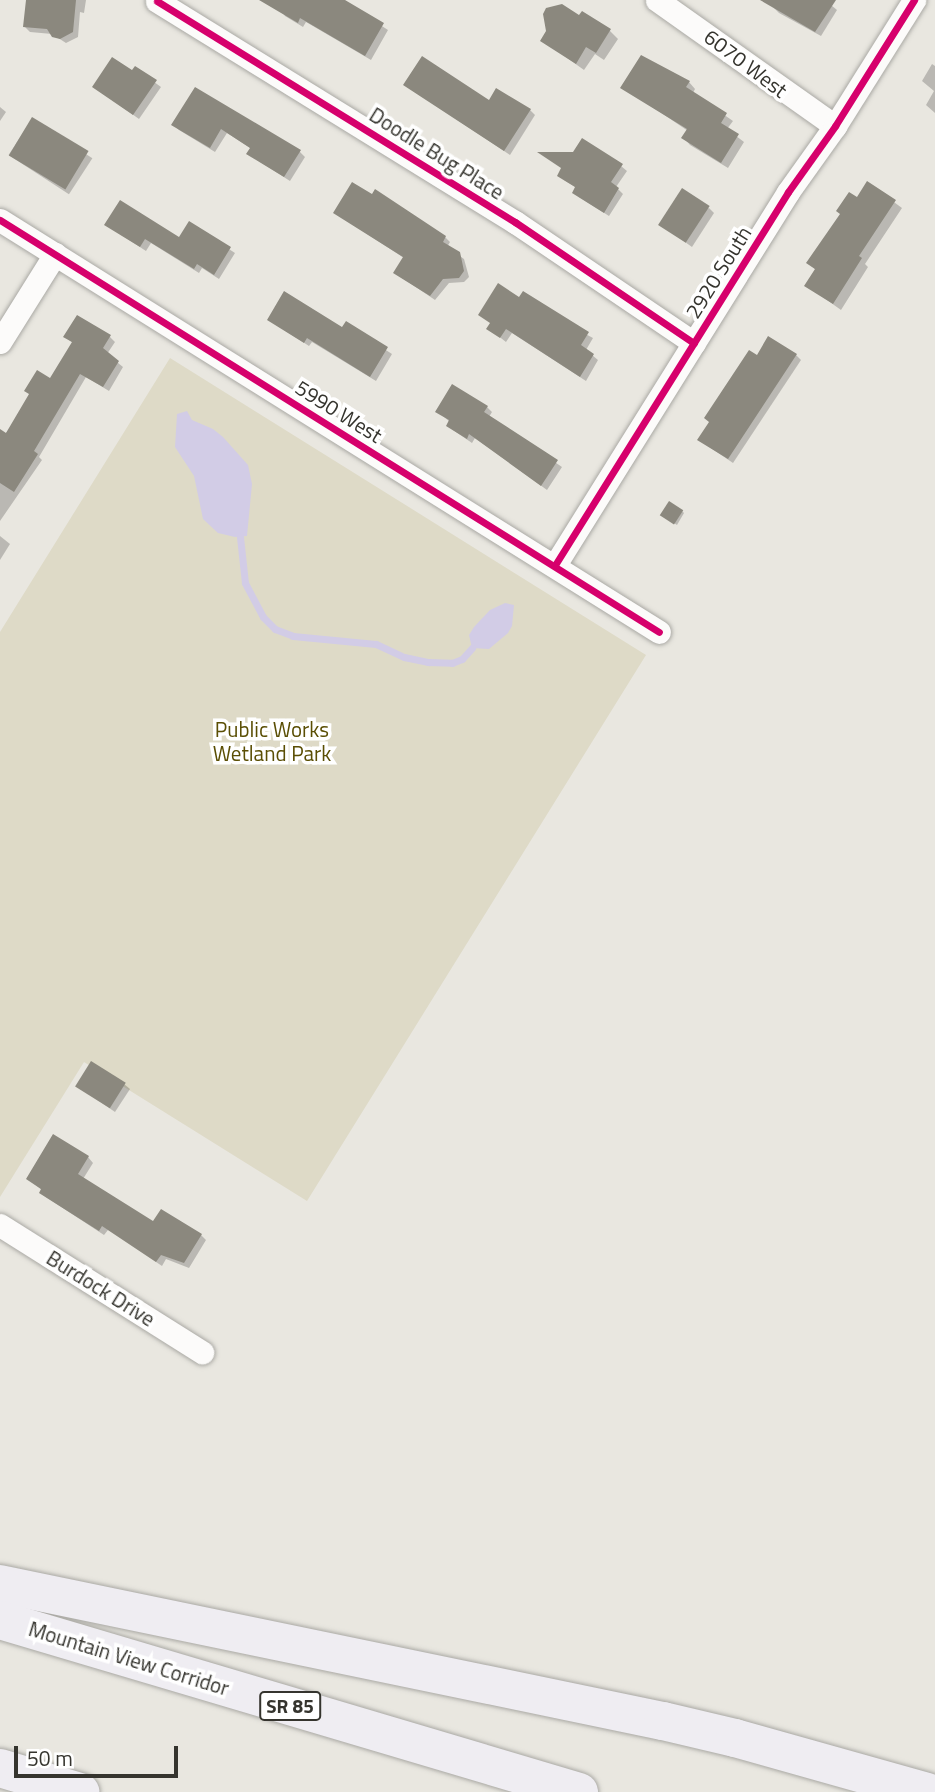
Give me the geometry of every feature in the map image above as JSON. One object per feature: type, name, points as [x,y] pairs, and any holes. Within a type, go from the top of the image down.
[{"type":"highway","points":[[0,1584],[663,1721],[735,1738],[927,1792]]},
{"type":"highway","name":"Mountain View Corridor","points":[[0,1620],[579,1792]]},
{"type":"highway","points":[[0,1768],[80,1792]]},
{"type":"street","name":"6070 West","points":[[657,0],[835,126]]},
{"type":"street","name":"2920 South","points":[[555,565],[788,192],[835,126],[914,0]]},
{"type":"street","name":"Doodle Bug Place","points":[[158,1],[516,222],[694,343]]},
{"type":"street","name":"5990 West","points":[[0,220],[659,632]]},
{"type":"street","points":[[0,342],[55,254]]},
{"type":"street","name":"Burdock Drive","points":[[0,1225],[202,1352]]},
{"type":"green space","name":"Public Works Wetland Park","points":[[170,358],[646,655],[307,1201],[84,1062],[0,1197],[0,632]]},
{"type":"shaded area","points":[[187,411],[192,420],[213,429],[223,437],[248,465],[252,484],[247,536],[235,537],[218,533],[203,519],[194,476],[175,447],[177,414]]},
{"type":"shaded area","points":[[505,603],[514,605],[512,626],[508,633],[489,649],[472,648],[469,635],[474,627],[490,610]]},
{"type":"building","points":[[26,0],[76,0],[73,32],[60,39],[52,37],[47,29],[23,27]]},
{"type":"building","points":[[259,0],[345,0],[384,23],[365,56],[300,18],[298,23]]},
{"type":"building","points":[[760,0],[836,0],[815,32]]},
{"type":"building","points":[[562,4],[579,15],[582,11],[611,29],[596,53],[586,47],[576,64],[540,41],[546,31],[543,14],[546,8]]},
{"type":"building","points":[[641,55],[690,81],[686,87],[727,113],[721,123],[739,134],[721,163],[681,138],[687,129],[620,88]]},
{"type":"building","points":[[422,56],[489,100],[496,88],[531,109],[504,151],[403,85]]},
{"type":"building","points":[[112,57],[132,70],[135,66],[157,80],[133,115],[92,87]]},
{"type":"building","points":[[195,87],[301,150],[284,177],[246,154],[250,148],[221,129],[210,148],[171,125]]},
{"type":"building","points":[[32,117],[89,151],[65,190],[9,156]]},
{"type":"building","points":[[582,138],[623,164],[611,182],[619,188],[604,213],[572,193],[575,187],[557,176],[561,168],[537,152],[573,152]]},
{"type":"building","points":[[867,181],[896,200],[859,256],[862,258],[833,304],[804,286],[815,269],[806,263],[840,214],[836,211],[849,192],[857,197]]},
{"type":"building","points":[[352,182],[372,194],[375,189],[446,236],[443,242],[460,252],[464,271],[459,278],[443,279],[430,296],[393,273],[403,257],[333,213]]},
{"type":"building","points":[[682,188],[710,206],[686,243],[658,225]]},
{"type":"building","points":[[120,200],[179,237],[189,221],[231,247],[214,275],[197,264],[194,269],[145,239],[140,247],[104,225]]},
{"type":"building","points":[[498,283],[519,297],[523,291],[589,332],[581,345],[594,354],[580,377],[506,329],[500,338],[486,329],[490,323],[478,315]]},
{"type":"building","points":[[284,291],[342,327],[346,321],[388,347],[370,377],[307,338],[304,343],[267,320]]},
{"type":"building","points":[[77,315],[111,335],[103,348],[119,361],[103,387],[80,374],[34,451],[38,454],[14,492],[0,483],[0,429],[6,433],[29,394],[24,391],[37,370],[50,378],[72,342],[63,337]]},
{"type":"building","points":[[768,336],[797,354],[728,459],[697,440],[709,422],[704,418],[749,350],[757,355]]},
{"type":"building","points":[[452,384],[488,406],[484,412],[558,460],[541,486],[469,434],[467,439],[446,426],[449,420],[435,412]]},
{"type":"building","points":[[669,501],[683,510],[674,525],[660,515]]},
{"type":"building","points":[[91,1061],[126,1083],[110,1108],[75,1086]]},
{"type":"building","points":[[53,1134],[89,1156],[78,1174],[153,1221],[161,1209],[202,1234],[184,1263],[161,1255],[156,1262],[102,1226],[99,1231],[39,1193],[41,1189],[26,1179]]},
{"type":"waterway","points":[[240,537],[245,583],[263,617],[275,629],[293,636],[376,644],[404,657],[428,662],[452,663],[462,659],[472,648]]},
{"type":"cycle path","points":[[555,565],[788,192],[835,126],[914,0]]},
{"type":"cycle path","points":[[157,1],[515,222],[694,343]]},
{"type":"cycle path","points":[[0,220],[659,632]]}]
